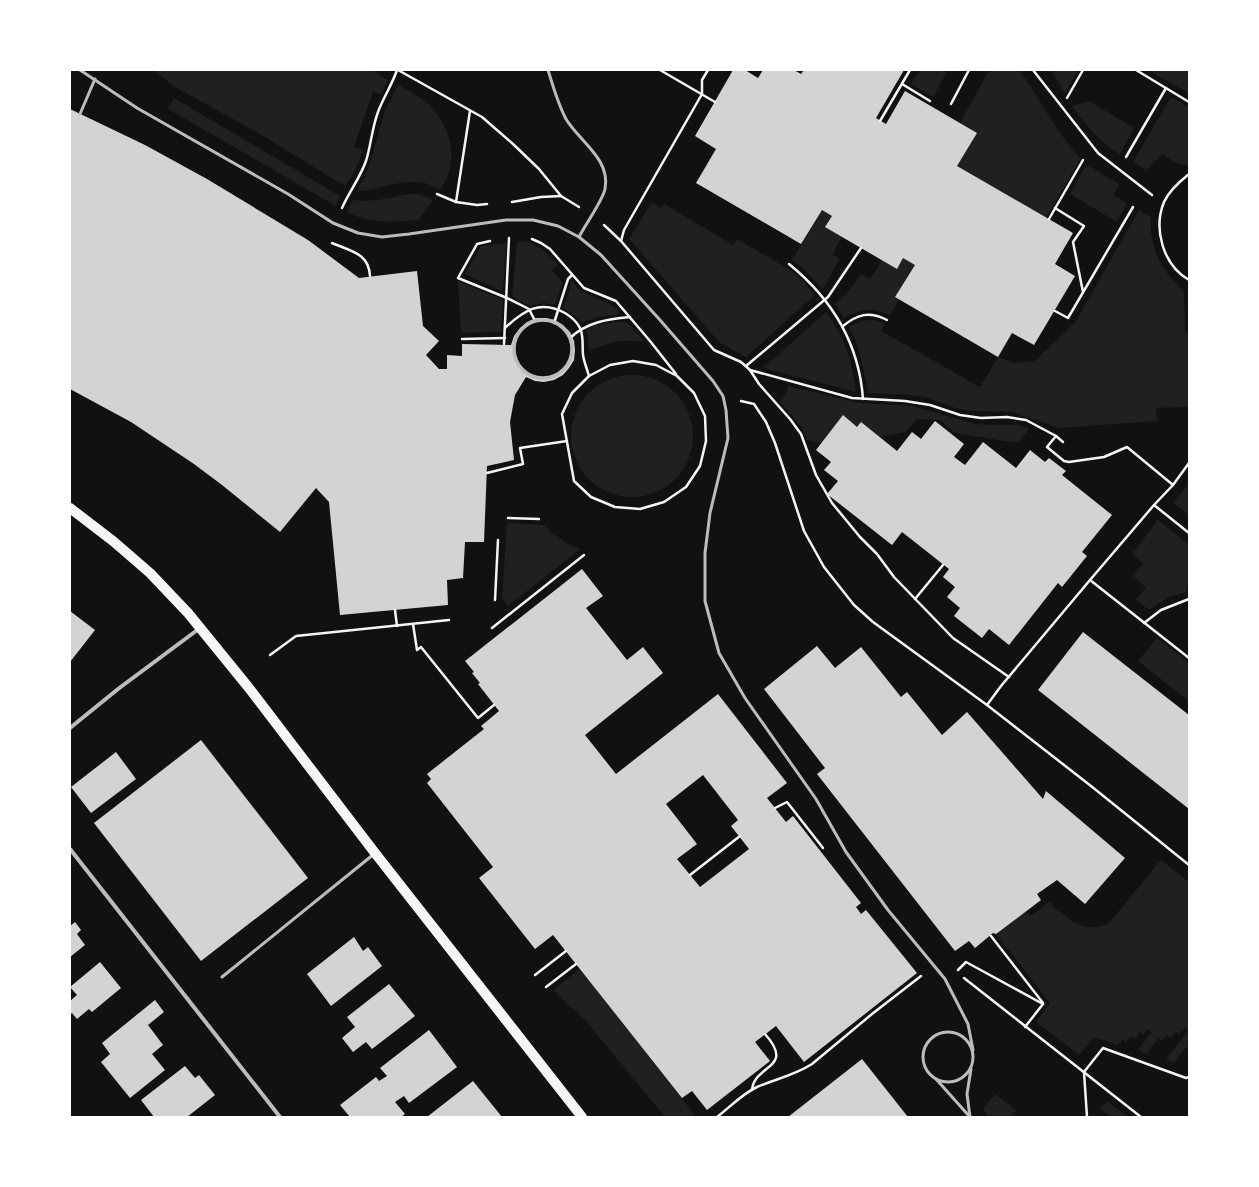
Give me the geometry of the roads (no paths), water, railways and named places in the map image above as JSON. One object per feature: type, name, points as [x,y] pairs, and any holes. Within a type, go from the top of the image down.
[{"type":"main road","points":[[70,508],[113,541],[150,573],[188,612],[249,688],[582,1117]]},
{"type":"street","points":[[544,320],[554,323],[565,331],[570,338],[572,354],[569,362],[558,374],[550,378],[534,377],[527,374],[520,368],[516,361],[514,344],[521,330],[535,321],[544,320]]},
{"type":"street","points":[[70,728],[118,689],[200,628]]},
{"type":"street","points":[[70,849],[280,1117]]},
{"type":"lane","points":[[80,70],[137,108],[275,187],[333,223],[358,233],[382,237],[506,220],[533,220],[558,226],[579,237],[601,255],[701,367],[723,396],[726,410],[728,438],[710,513],[706,553],[705,601],[719,653],[746,698],[816,799],[846,852],[888,910],[945,979],[968,1024],[973,1050],[974,1058],[967,1094],[970,1117]]},
{"type":"lane","points":[[548,70],[566,118],[575,131],[592,149],[601,163],[606,177],[606,189],[602,199],[579,237]]},
{"type":"lane","points":[[80,114],[95,79]]},
{"type":"lane","points":[[222,977],[375,852]]},
{"type":"lane","points":[[970,1117],[927,1069],[923,1057],[929,1040],[943,1032],[951,1031],[965,1037],[973,1050]]},
{"type":"lane","points":[[935,1078],[952,1082],[967,1074],[972,1067]]}]
